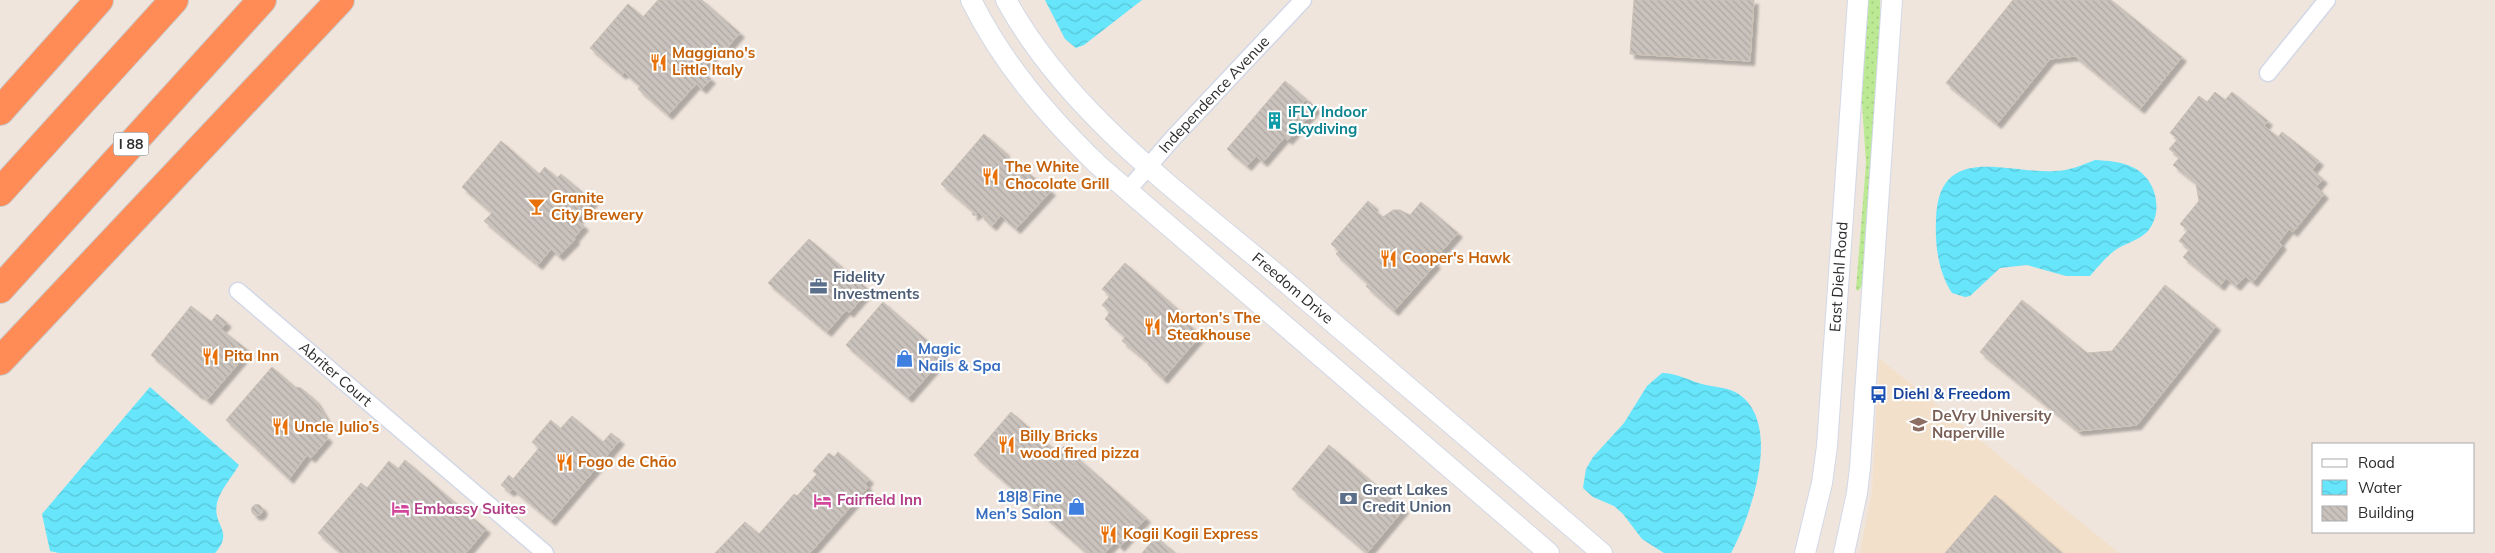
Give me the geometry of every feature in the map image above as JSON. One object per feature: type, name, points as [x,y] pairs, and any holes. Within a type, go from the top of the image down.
[{"type":"highway","points":[[0,110],[99,0]]},
{"type":"highway","points":[[0,192],[174,0]]},
{"type":"highway","name":"I 88","points":[[0,289],[262,0]]},
{"type":"highway","points":[[0,361],[340,0]]},
{"type":"street","points":[[971,0],[990,34],[1034,98],[1060,127],[1127,191],[1549,553]]},
{"type":"street","name":"Freedom Drive","points":[[1006,0],[1038,52],[1066,86],[1149,167],[1602,553]]},
{"type":"street","name":"Independence Avenue","points":[[1127,191],[1174,137],[1303,0]]},
{"type":"street","name":"East Diehl Road","points":[[1805,553],[1819,499],[1827,446],[1858,0]]},
{"type":"street","points":[[1844,553],[1857,493],[1860,468],[1892,0]]},
{"type":"street","points":[[2268,73],[2327,0]]},
{"type":"street","name":"Abriter Court","points":[[238,291],[545,553]]},
{"type":"shaded area","name":"DeVry University Naperville","points":[[1879,358],[2119,553],[1860,553],[1872,492]]},
{"type":"green space","points":[[1866,0],[1880,0],[1881,20],[1862,286],[1858,291],[1856,289],[1866,163],[1861,88]]},
{"type":"water","points":[[1045,0],[1142,0],[1084,45],[1076,48],[1065,39]]},
{"type":"water","points":[[2095,160],[2127,165],[2140,172],[2147,179],[2155,196],[2156,215],[2153,224],[2147,232],[2114,251],[2090,276],[2066,276],[2027,265],[2000,268],[1970,296],[1965,297],[1952,293],[1943,276],[1937,249],[1936,230],[1940,195],[1949,179],[1962,171],[1978,167],[2060,171]]},
{"type":"water","points":[[1662,373],[1672,374],[1735,392],[1750,405],[1758,423],[1761,445],[1759,469],[1747,516],[1731,553],[1664,553],[1642,539],[1623,514],[1614,506],[1593,497],[1583,488],[1586,469],[1593,457],[1624,423],[1647,386]]},
{"type":"water","points":[[150,387],[239,465],[223,488],[217,503],[217,518],[223,533],[221,545],[215,553],[59,553],[50,551],[42,514]]},
{"type":"building","name":"Maggiano's Little Italy","points":[[658,0],[702,0],[740,33],[725,50],[720,46],[701,71],[711,79],[702,89],[696,84],[668,115],[638,89],[640,86],[624,72],[622,75],[590,48],[628,4],[643,17]]},
{"type":"building","points":[[1634,0],[1754,0],[1750,61],[1630,54]]},
{"type":"building","points":[[2013,0],[2111,0],[2182,57],[2140,109],[2075,56],[2050,59],[1997,124],[1946,83]]},
{"type":"building","name":"iFLY Indoor Skydiving","points":[[1285,81],[1306,99],[1297,109],[1304,115],[1263,162],[1256,156],[1247,166],[1227,149]]},
{"type":"building","points":[[2215,92],[2225,100],[2232,92],[2268,121],[2264,126],[2278,137],[2282,132],[2319,161],[2312,170],[2323,179],[2316,187],[2324,194],[2293,232],[2289,229],[2279,242],[2282,245],[2253,282],[2245,276],[2236,286],[2226,278],[2220,286],[2183,257],[2190,249],[2179,241],[2188,230],[2180,224],[2199,201],[2196,183],[2173,165],[2180,157],[2169,149],[2178,139],[2170,133],[2199,96],[2207,102]]},
{"type":"building","points":[[1309,101],[1316,108],[1288,140],[1284,137],[1304,115],[1300,111]]},
{"type":"building","name":"The White Chocolate Grill","points":[[984,134],[1005,152],[1004,154],[1051,191],[1016,229],[993,209],[985,218],[978,212],[974,216],[972,214],[974,212],[941,184]]},
{"type":"building","name":"Granite City Brewery","points":[[501,141],[539,174],[545,167],[557,178],[561,174],[593,201],[577,220],[584,226],[574,238],[575,240],[559,256],[551,249],[538,265],[484,221],[492,213],[462,187]]},
{"type":"building","name":"Cooper's Hawk","points":[[1368,201],[1374,206],[1372,208],[1383,217],[1393,210],[1400,210],[1410,215],[1421,202],[1458,233],[1433,261],[1436,264],[1394,311],[1366,286],[1368,284],[1336,254],[1339,251],[1331,244]]},
{"type":"building","points":[[993,209],[1000,216],[992,226],[984,219]]},
{"type":"building","name":"Fidelity Investments","points":[[809,239],[869,290],[849,313],[846,310],[827,332],[768,283]]},
{"type":"building","name":"Morton's The Steakhouse","points":[[1125,263],[1180,311],[1177,314],[1201,335],[1163,379],[1148,365],[1149,363],[1122,341],[1125,337],[1105,319],[1110,312],[1102,305],[1110,296],[1102,289]]},
{"type":"building","points":[[2165,285],[2216,326],[2137,425],[2078,431],[1980,352],[2022,300],[2087,353],[2112,351]]},
{"type":"building","points":[[883,302],[945,356],[908,398],[846,345]]},
{"type":"building","points":[[191,306],[249,351],[207,400],[151,355]]},
{"type":"building","points":[[217,314],[227,323],[220,330],[211,322]]},
{"type":"building","name":"Uncle Julio’s","points":[[272,367],[295,387],[301,388],[315,400],[328,422],[321,432],[328,438],[311,458],[307,455],[289,479],[226,420]]},
{"type":"building","points":[[1011,412],[1135,519],[1105,553],[1087,553],[974,455]]},
{"type":"building","name":"Fogo de Chão","points":[[572,416],[603,442],[611,433],[620,440],[551,521],[513,489],[510,492],[501,485],[509,475],[513,479],[539,448],[532,442],[551,420],[560,429]]},
{"type":"building","points":[[1329,445],[1404,509],[1367,553],[1292,489]]},
{"type":"building","points":[[1064,446],[1146,518],[1120,547],[1115,542],[1135,519],[1058,453]]},
{"type":"building","name":"Fairfield Inn","points":[[838,452],[869,479],[865,484],[868,487],[810,553],[715,553],[745,522],[759,534],[794,494],[797,496],[817,474],[813,471],[829,453],[834,457]]},
{"type":"building","name":"Embassy Suites","points":[[405,460],[486,529],[466,553],[341,553],[318,533],[361,483],[367,488],[389,461],[398,469]]},
{"type":"building","points":[[1995,495],[2062,553],[1945,553]]},
{"type":"building","points":[[257,504],[263,510],[257,516],[251,510]]},
{"type":"building","points":[[1156,537],[1173,551],[1175,553],[1142,553]]},
{"type":"place","name":"Maggiano's Little Italy","points":[[658,62]]},
{"type":"place","name":"iFLY Indoor Skydiving","points":[[1274,121]]},
{"type":"place","name":"The White Chocolate Grill","points":[[991,176]]},
{"type":"place","name":"Granite City Brewery","points":[[537,207]]},
{"type":"place","name":"Cooper's Hawk","points":[[1388,258]]},
{"type":"place","name":"Fidelity Investments","points":[[819,286]]},
{"type":"place","name":"Morton's The Steakhouse","points":[[1153,327]]},
{"type":"place","name":"Pita Inn","points":[[210,356]]},
{"type":"place","name":"Magic Nails & Spa","points":[[904,358]]},
{"type":"place","name":"Diehl & Freedom","points":[[1879,394]]},
{"type":"place","name":"DeVry University Naperville","points":[[1918,425]]},
{"type":"place","name":"Uncle Julio’s","points":[[280,427]]},
{"type":"place","name":"Billy Bricks wood fired pizza","points":[[1006,445]]},
{"type":"place","name":"Fogo de Chão","points":[[564,462]]},
{"type":"place","name":"Great Lakes Credit Union","points":[[1348,499]]},
{"type":"place","name":"Fairfield Inn","points":[[823,500]]},
{"type":"place","name":"18|8 Fine Men's Salon","points":[[1076,506]]},
{"type":"place","name":"Embassy Suites","points":[[400,509]]},
{"type":"place","name":"Kogii Kogii Express","points":[[1109,534]]}]
